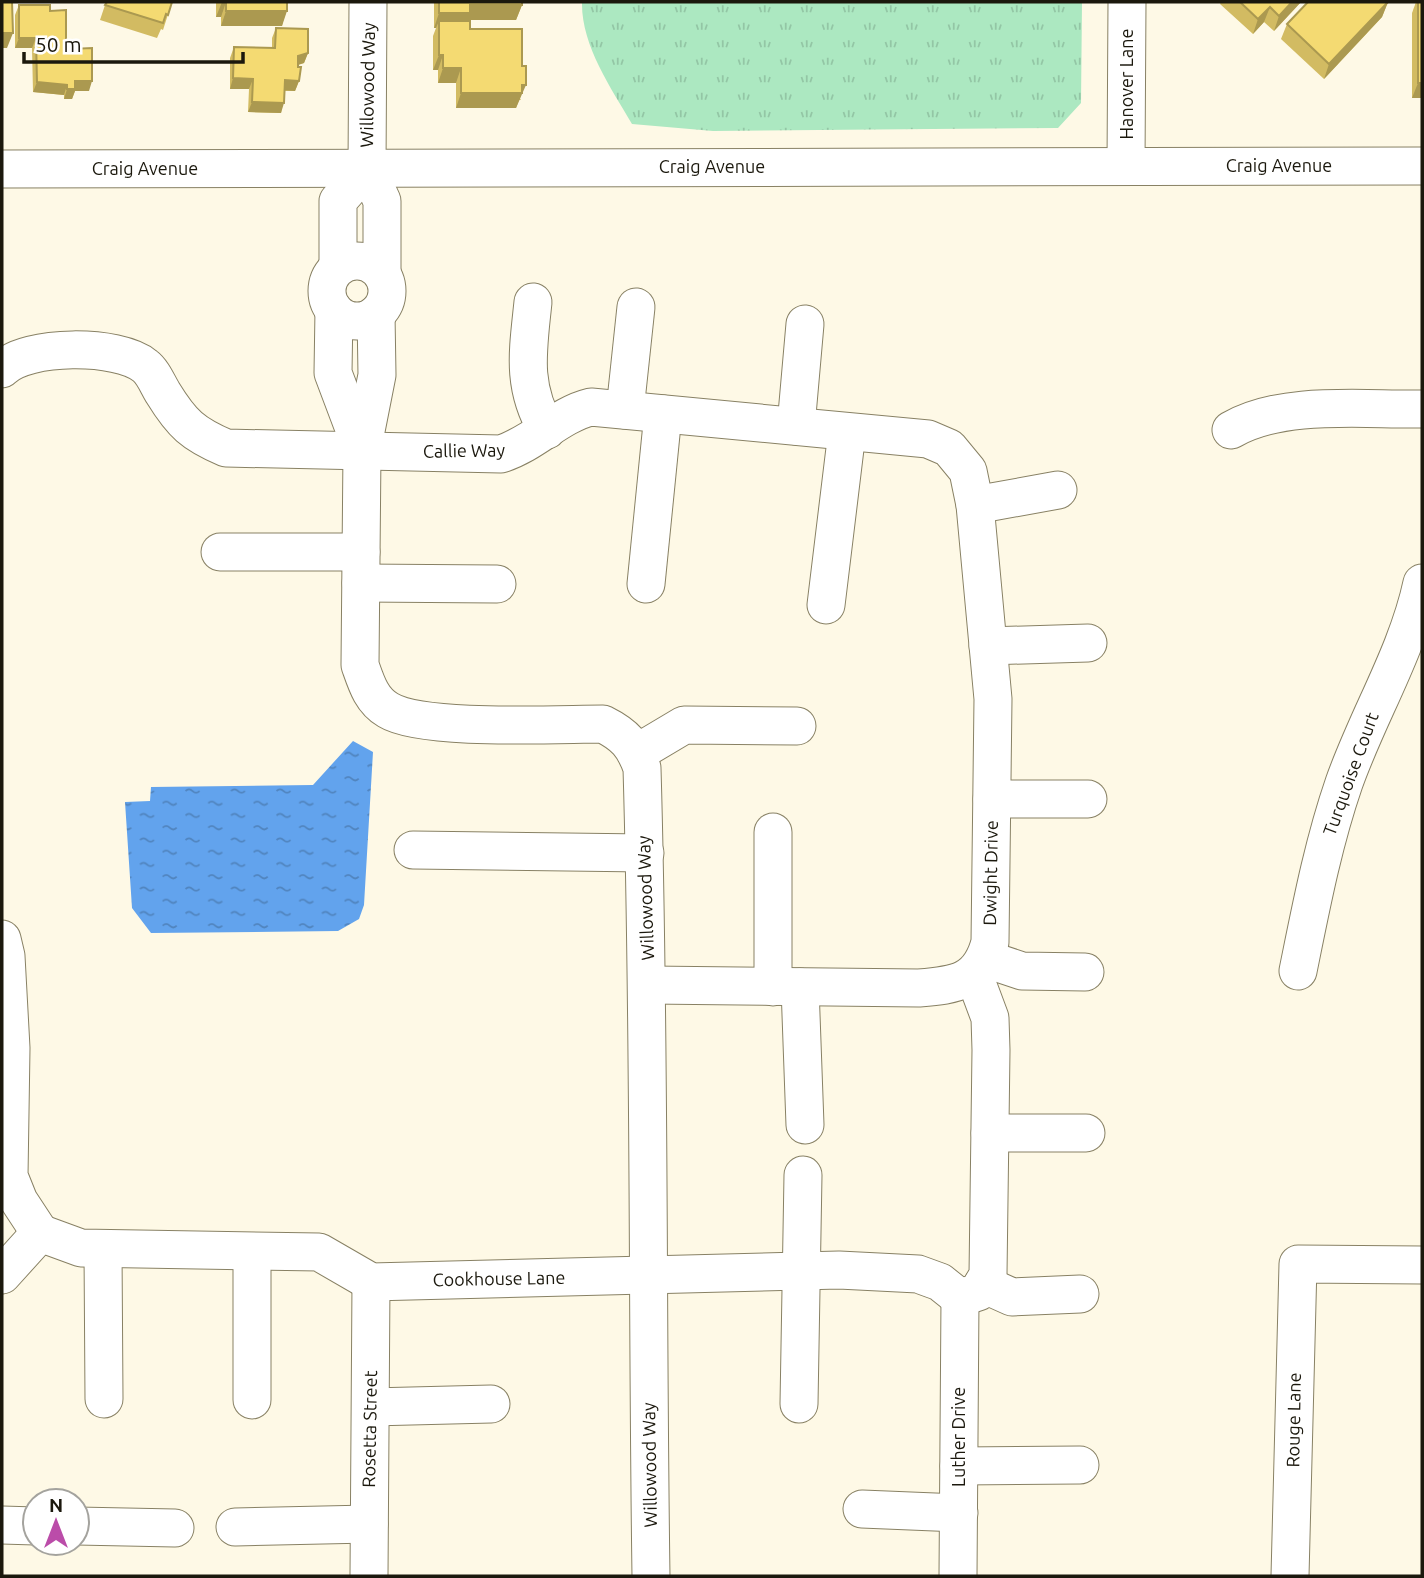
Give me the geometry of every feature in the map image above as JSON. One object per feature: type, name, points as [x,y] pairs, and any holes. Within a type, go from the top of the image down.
[{"type":"street","name":"Willowood Way","points":[[368,2],[367,168],[383,201],[383,274],[387,282],[386,300],[376,314],[377,374],[362,450],[360,665],[369,692],[387,709],[429,722],[603,724],[625,735],[637,752],[642,768],[649,985],[647,1277],[651,1576]]},
{"type":"street","name":"Hanover Lane","points":[[1126,166],[1127,2]]},
{"type":"street","name":"Craig Avenue","points":[[2,169],[1422,166]]},
{"type":"street","name":"Willowood Way","points":[[362,450],[333,373],[334,310],[327,287],[338,267],[338,201],[367,168]]},
{"type":"street","points":[[338,267],[362,261],[383,274]]},
{"type":"street","points":[[533,302],[528,385],[535,410],[547,430]]},
{"type":"street","points":[[625,410],[636,307]]},
{"type":"street","points":[[334,310],[354,321],[376,314]]},
{"type":"street","points":[[796,426],[805,324]]},
{"type":"street","name":"Callie Way","points":[[5,366],[32,352],[120,352],[146,367],[178,418],[197,436],[226,448],[502,454],[520,448],[574,411],[591,407],[928,439],[949,448]]},
{"type":"street","points":[[1231,430],[1249,419],[1282,411],[1422,409]]},
{"type":"street","points":[[646,584],[663,414]]},
{"type":"street","points":[[826,605],[847,432]]},
{"type":"street","name":"Dwight Drive","points":[[949,448],[968,471],[975,505],[993,699],[990,942],[980,967]]},
{"type":"street","points":[[975,505],[1058,490]]},
{"type":"street","points":[[220,552],[497,584]]},
{"type":"street","name":"Turquoise Court","points":[[1298,971],[1324,846],[1345,781],[1414,622],[1422,583]]},
{"type":"street","points":[[988,646],[1088,643]]},
{"type":"street","points":[[637,752],[684,725],[797,726]]},
{"type":"street","points":[[992,799],[1088,799]]},
{"type":"street","points":[[773,832],[787,987],[805,1125]]},
{"type":"street","points":[[413,850],[645,853]]},
{"type":"street","points":[[2,939],[6,956],[5,1048],[9,1194],[40,1233],[81,1248],[319,1252],[371,1282]]},
{"type":"street","points":[[649,985],[919,988],[950,986],[980,967],[1085,972]]},
{"type":"street","name":"Luther Drive","points":[[958,1576],[959,1466],[972,1291],[988,1275],[990,1018],[980,967]]},
{"type":"street","points":[[990,1133],[1086,1133]]},
{"type":"street","points":[[799,1404],[803,1175]]},
{"type":"street","points":[[2,1275],[40,1233]]},
{"type":"street","points":[[103,1249],[104,1399]]},
{"type":"street","points":[[252,1252],[252,1400]]},
{"type":"street","name":"Rouge Lane","points":[[1290,1576],[1298,1264],[1422,1265]]},
{"type":"street","name":"Cookhouse Lane","points":[[371,1282],[802,1272],[918,1274],[972,1291],[1012,1297],[1080,1294]]},
{"type":"street","name":"Rosetta Street","points":[[369,1576],[371,1282]]},
{"type":"street","points":[[371,1407],[491,1404]]},
{"type":"street","points":[[959,1466],[1080,1465]]},
{"type":"street","points":[[862,1510],[959,1513]]},
{"type":"street","points":[[235,1527],[369,1524]]},
{"type":"street","points":[[2,1525],[21,1526]]},
{"type":"street","points":[[91,1526],[175,1528]]},
{"type":"green space","points":[[582,2],[1082,2],[1081,103],[1058,128],[713,131],[632,124],[592,50],[586,34]]},
{"type":"water","points":[[353,741],[373,752],[364,905],[359,919],[338,931],[151,933],[132,908],[125,802],[150,801],[151,787],[313,785]]},
{"type":"building","points":[[2,2],[12,2],[13,33],[2,33]]},
{"type":"building","points":[[107,2],[172,2],[163,23],[105,5]]},
{"type":"building","points":[[226,2],[287,2],[287,11],[226,11]]},
{"type":"building","points":[[439,2],[522,2],[522,5],[470,5],[470,13],[439,13]]},
{"type":"building","points":[[1240,2],[1292,2],[1279,16],[1270,7],[1258,19]]},
{"type":"building","points":[[1308,2],[1388,2],[1329,64],[1287,24]]},
{"type":"building","points":[[1418,2],[1422,2],[1422,83],[1418,83]]},
{"type":"building","points":[[19,5],[50,5],[50,11],[66,10],[66,40],[71,40],[71,49],[92,48],[92,81],[75,81],[75,89],[67,89],[67,85],[37,82],[36,38],[19,38]]},
{"type":"building","points":[[439,21],[470,21],[470,29],[522,29],[522,66],[526,66],[526,85],[522,85],[522,93],[461,93],[461,68],[443,68],[443,55],[439,55]]},
{"type":"building","points":[[276,28],[308,29],[308,53],[298,56],[298,67],[301,67],[299,81],[285,80],[284,103],[252,102],[253,79],[233,78],[234,47],[275,48]]}]
